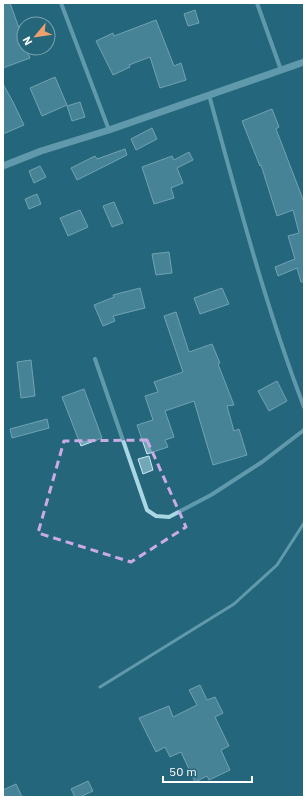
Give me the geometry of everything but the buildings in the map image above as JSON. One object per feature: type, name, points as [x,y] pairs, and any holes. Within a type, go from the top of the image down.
[{"type":"street","points":[[61,3],[109,130]]},
{"type":"street","points":[[258,3],[281,70]]},
{"type":"street","points":[[3,166],[41,151],[109,130],[304,62]]},
{"type":"street","points":[[209,95],[251,250],[292,377],[304,407]]},
{"type":"street","points":[[95,359],[147,510],[156,516],[169,517],[211,495],[262,462],[304,430]]},
{"type":"lane","points":[[100,687],[234,604],[277,566],[304,522]]},
{"type":"highlighted area","points":[[147,440],[186,527],[131,562],[38,533],[64,441]]}]
